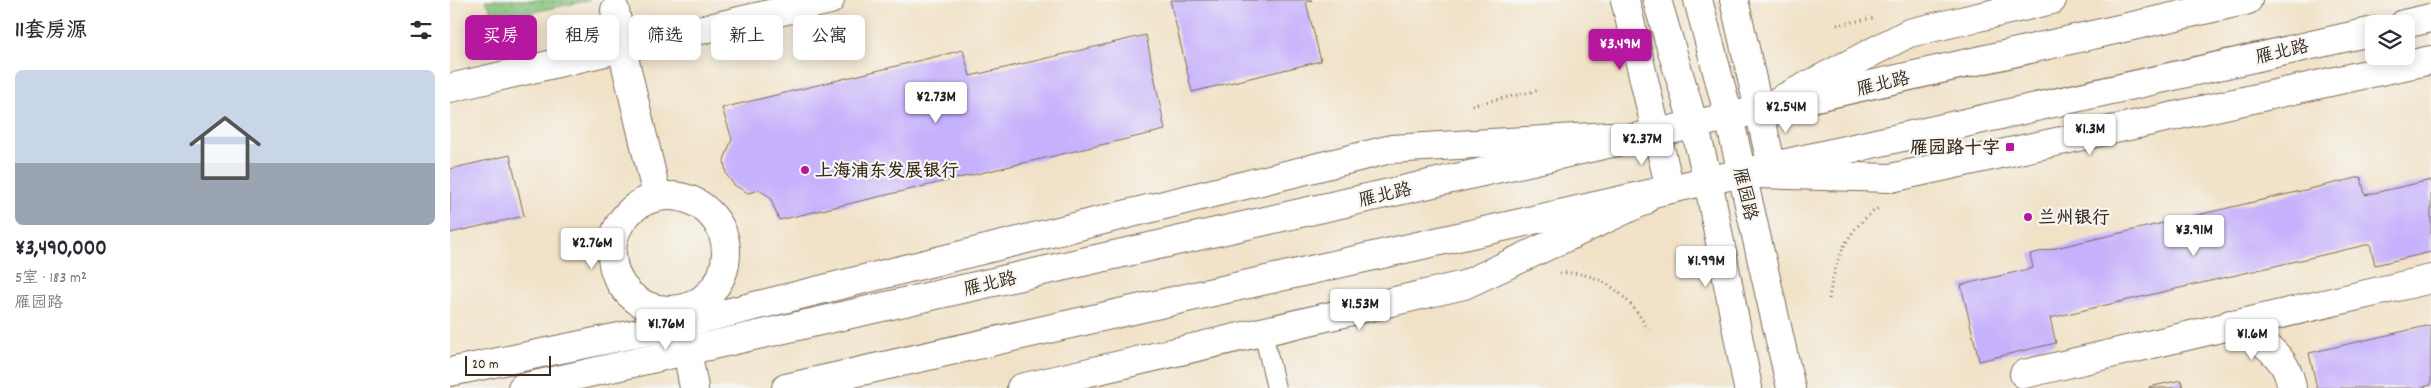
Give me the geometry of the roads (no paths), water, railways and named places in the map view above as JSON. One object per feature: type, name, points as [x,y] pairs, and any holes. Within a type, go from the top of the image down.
[{"type":"main road","points":[[450,88],[830,0]]},
{"type":"main road","points":[[1021,388],[1464,285],[1670,189],[1626,0]]},
{"type":"main road","name":"雁园路","points":[[1657,0],[1694,125],[1708,180],[1748,388]]},
{"type":"main road","name":"雁园路","points":[[1698,0],[1729,117],[1791,388]]},
{"type":"main road","name":"雁园路","points":[[1734,0],[1772,166]]},
{"type":"main road","points":[[1759,110],[1909,33],[2052,0]]},
{"type":"main road","name":"雁北路","points":[[522,388],[2248,0]]},
{"type":"main road","points":[[615,10],[622,49],[657,196]]},
{"type":"main road","points":[[2415,22],[2431,18]]},
{"type":"main road","name":"雁北路","points":[[786,388],[2365,32]]},
{"type":"main road","points":[[1741,173],[1890,178],[2431,60]]},
{"type":"main road","points":[[450,372],[1391,149],[1656,133]]},
{"type":"main road","points":[[657,196],[680,196],[701,205],[717,220],[726,241],[726,264],[718,285],[682,317],[638,302],[621,286],[612,265],[612,243],[621,222],[637,205],[657,196]]},
{"type":"main road","points":[[2024,374],[2230,324],[2431,279]]},
{"type":"main road","points":[[682,317],[694,388]]},
{"type":"main road","points":[[2230,324],[2257,337],[2278,357],[2292,388]]},
{"type":"lane","points":[[1263,332],[1276,388]]},
{"type":"place","name":"雁园路十字","points":[[2010,147]]},
{"type":"place","name":"上海浦东发展银行","points":[[805,170]]},
{"type":"place","name":"兰州银行","points":[[2028,217]]}]
